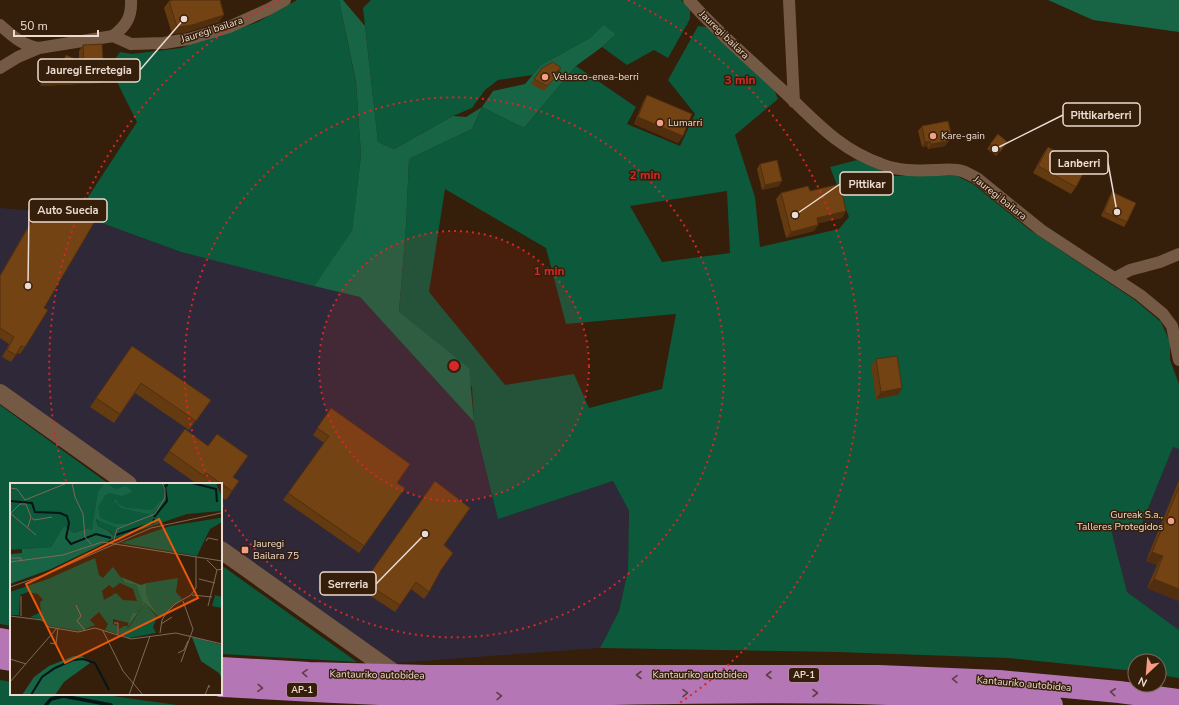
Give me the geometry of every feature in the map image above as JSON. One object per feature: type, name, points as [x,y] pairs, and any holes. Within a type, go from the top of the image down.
[{"type":"highway","points":[[0,639],[10,641]]},
{"type":"highway","points":[[0,658],[10,660]]},
{"type":"highway","name":"Kantauriko autobidea","points":[[222,668],[358,675],[427,676],[879,676],[1000,681],[1119,692],[1179,700]]},
{"type":"highway","name":"Kantauriko autobidea","points":[[222,686],[382,694],[451,700],[744,693],[879,694],[997,699],[1052,705]]},
{"type":"main road","points":[[0,392],[127,483]]},
{"type":"main road","points":[[222,551],[379,663],[451,700]]},
{"type":"street","points":[[9,63],[39,48],[113,36],[120,30],[130,16],[131,0]]},
{"type":"street","name":"Jauregi bailara","points":[[113,36],[131,44],[164,43],[189,39],[230,26],[269,9],[285,0]]},
{"type":"street","name":"Jauregi bailara","points":[[689,0],[707,21],[826,133],[844,146],[871,161],[888,167],[906,170],[951,169],[968,173],[978,179],[1041,230],[1140,296],[1163,314],[1172,326],[1179,360]]},
{"type":"street","points":[[789,0],[794,102]]},
{"type":"street","points":[[0,25],[21,42],[28,46],[39,48]]},
{"type":"street","points":[[9,63],[21,42]]},
{"type":"street","points":[[1115,278],[1130,270],[1160,262],[1179,254]]},
{"type":"shaded area","points":[[0,208],[77,214],[181,252],[360,297],[474,422],[498,518],[613,481],[629,511],[628,570],[619,611],[600,648],[396,663],[222,543],[222,483],[137,483],[0,386]]},
{"type":"shaded area","points":[[1173,447],[1179,449],[1179,630],[1127,592],[1111,529],[1141,526]]},
{"type":"green space","points":[[297,0],[339,0],[356,83],[361,155],[352,232],[314,286],[181,252],[77,214],[137,122],[117,82],[113,62],[120,52],[132,54],[181,48],[258,22]]},
{"type":"green space","points":[[339,0],[343,0],[365,26],[378,142],[394,149],[453,116],[466,117],[482,107],[472,129],[409,159],[406,227],[399,312],[469,368],[474,422],[360,297],[314,286],[352,231],[361,155],[356,82]]},
{"type":"green space","points":[[371,0],[681,0],[690,10],[690,19],[668,58],[654,50],[627,65],[602,47],[616,34],[602,26],[590,38],[541,65],[533,75],[498,80],[485,90],[472,108],[453,116],[394,149],[378,142],[363,8]]},
{"type":"green space","points":[[1048,0],[1179,0],[1179,32],[1093,20]]},
{"type":"green space","points":[[603,25],[616,34],[602,47],[576,66],[524,128],[482,107],[493,91],[525,84],[541,65],[590,38]]},
{"type":"green space","points":[[698,26],[706,27],[773,87],[778,99],[735,135],[755,197],[760,247],[839,229],[849,217],[830,167],[857,160],[893,176],[957,176],[973,184],[1030,230],[1135,300],[1161,322],[1170,342],[1170,360],[1179,384],[1179,449],[1173,447],[1141,526],[1111,529],[1127,592],[1179,630],[1179,678],[1167,676],[1167,653],[1127,653],[1127,670],[1008,658],[838,652],[600,648],[619,611],[628,570],[629,511],[613,481],[498,519],[474,422],[472,387],[399,312],[406,227],[409,159],[472,129],[482,107],[524,128],[576,66],[636,107],[627,124],[680,146],[695,114],[668,80]],"holes":[[[445,189],[546,248],[566,324],[676,314],[662,389],[589,408],[574,374],[505,385],[429,292]],[[727,191],[730,253],[662,262],[630,206]]]},
{"type":"green space","points":[[0,405],[108,483],[10,483],[10,626],[0,624]]},
{"type":"green space","points":[[222,566],[357,662],[222,654]]},
{"type":"green space","points":[[0,680],[10,682],[10,695],[105,695],[177,705],[0,705]]},
{"type":"building","points":[[220,0],[224,15],[192,25],[177,27],[169,1]]},
{"type":"building","points":[[102,44],[104,77],[44,81],[50,68],[59,72],[66,55],[84,63],[83,45]]},
{"type":"building","name":"Velasco-enea-berri","points":[[553,62],[561,68],[552,75],[555,78],[547,86],[534,79],[542,68]]},
{"type":"building","name":"Lumarri","points":[[647,95],[692,114],[683,136],[638,117]]},
{"type":"building","name":"Kare-gain","points":[[948,121],[952,137],[947,138],[948,141],[931,144],[930,141],[925,142],[922,126]]},
{"type":"building","points":[[998,134],[1007,142],[1000,152],[990,144]]},
{"type":"building","points":[[1048,147],[1086,168],[1076,187],[1038,166]]},
{"type":"building","points":[[777,160],[782,181],[765,185],[760,164]]},
{"type":"building","points":[[840,184],[846,211],[817,218],[818,225],[791,232],[781,193],[808,186],[810,191]]},
{"type":"building","points":[[1112,192],[1136,203],[1127,222],[1104,212]]},
{"type":"building","points":[[45,205],[85,210],[98,216],[44,308],[48,310],[25,347],[21,346],[16,355],[7,350],[14,337],[0,328],[0,276],[36,214],[39,216]]},
{"type":"building","points":[[132,346],[211,400],[196,421],[141,383],[120,414],[96,398]]},
{"type":"building","points":[[897,356],[902,388],[881,392],[876,359]]},
{"type":"building","points":[[331,408],[410,464],[397,483],[405,488],[364,546],[288,493],[329,436],[317,428]]},
{"type":"building","points":[[185,429],[208,446],[217,434],[248,456],[233,477],[239,481],[232,491],[206,473],[204,476],[169,451]]},
{"type":"building","points":[[435,481],[470,508],[444,545],[453,553],[441,570],[429,592],[416,582],[400,605],[364,582]]},
{"type":"building","name":"Gureak S.a., Talleres Protegidos","points":[[1179,487],[1179,589],[1154,579],[1163,556],[1152,552]]},
{"type":"waterway","points":[[46,705],[51,699],[63,696],[111,705]]},
{"type":"place","name":"Jauregi Erretegia","points":[[184,19]]},
{"type":"place","name":"Velasco-enea-berri","points":[[545,77]]},
{"type":"place","name":"Lumarri","points":[[660,123]]},
{"type":"place","name":"Kare-gain","points":[[933,136]]},
{"type":"place","name":"Pittikarberri","points":[[995,149]]},
{"type":"place","name":"Lanberri","points":[[1117,212]]},
{"type":"place","name":"Pittikar","points":[[795,215]]},
{"type":"place","name":"Auto Suecia","points":[[28,286]]},
{"type":"place","name":"Gureak S.a., Talleres Protegidos","points":[[1171,521]]},
{"type":"place","name":"Serreria","points":[[425,534]]},
{"type":"place","name":"Jauregi Bailara 75","points":[[245,550]]}]
